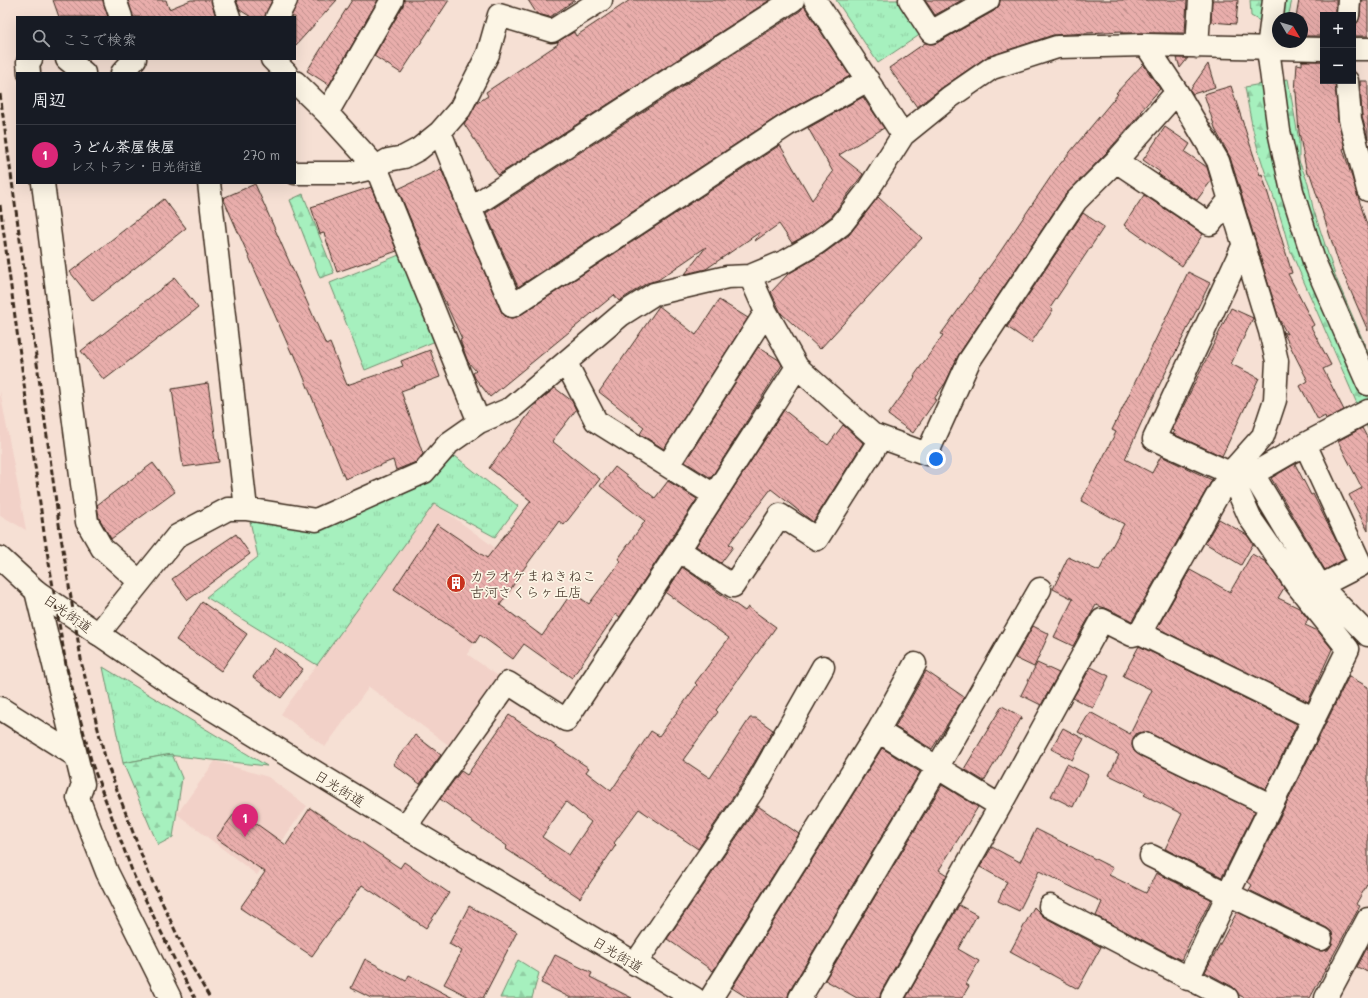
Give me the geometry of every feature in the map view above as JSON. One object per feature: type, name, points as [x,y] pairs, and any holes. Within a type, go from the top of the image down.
[{"type":"street","points":[[114,0],[120,16]]},
{"type":"street","points":[[224,0],[229,16]]},
{"type":"street","points":[[278,16],[286,0]]},
{"type":"street","points":[[327,113],[392,0]]},
{"type":"street","points":[[470,208],[793,0]]},
{"type":"street","points":[[815,0],[903,135]]},
{"type":"street","points":[[910,0],[931,32],[988,0]]},
{"type":"street","points":[[1197,47],[1200,0]]},
{"type":"street","points":[[1274,0],[1268,49],[1278,131],[1292,191],[1314,261],[1368,384]]},
{"type":"street","points":[[1348,12],[1349,0]]},
{"type":"street","points":[[296,173],[351,173],[376,167],[388,160],[404,157],[414,152],[440,132],[460,109],[488,54],[499,7],[552,31],[589,3]]},
{"type":"street","points":[[1140,633],[1230,473],[1263,436],[1274,400],[1277,361],[1244,244],[1218,161],[1146,45]]},
{"type":"street","points":[[98,634],[177,536],[228,509],[246,509],[316,520],[424,472],[449,442],[479,422],[512,408],[621,315],[654,294],[727,277],[750,276],[786,261],[817,243],[842,225],[866,193],[903,135],[950,98],[992,68],[1057,47],[1146,45],[1320,49]]},
{"type":"street","points":[[1356,49],[1368,48]]},
{"type":"street","points":[[29,72],[28,62],[30,60]]},
{"type":"street","points":[[68,60],[83,72]]},
{"type":"street","points":[[123,72],[134,60]]},
{"type":"street","points":[[273,60],[285,72]]},
{"type":"street","points":[[440,132],[470,208],[512,306],[787,125],[868,80]]},
{"type":"street","points":[[296,83],[327,113],[376,167],[479,422]]},
{"type":"street","points":[[1347,84],[1350,119],[1368,190]]},
{"type":"street","points":[[750,276],[766,312],[797,367],[872,434],[927,454],[968,361],[1076,201],[1116,161],[1176,92]]},
{"type":"street","points":[[1116,161],[1210,224],[1230,199]]},
{"type":"street","points":[[43,184],[87,522],[102,548],[140,582]]},
{"type":"street","points":[[209,184],[246,509]]},
{"type":"street","points":[[1198,988],[1228,894],[1270,805],[1348,649],[1296,584],[1250,518],[1230,473],[1154,439],[1244,244]]},
{"type":"street","points":[[668,465],[766,312]]},
{"type":"street","points":[[566,363],[596,421],[714,495]]},
{"type":"street","points":[[405,828],[508,683],[566,720],[679,550],[797,367]]},
{"type":"street","points":[[1368,411],[1305,444],[1253,474],[1320,586],[1368,635]]},
{"type":"street","points":[[679,550],[733,586],[780,515],[817,539],[881,438]]},
{"type":"street","points":[[1305,444],[1361,565],[1320,586]]},
{"type":"street","name":"日光街道","points":[[0,558],[36,591],[174,685],[405,828],[694,998]]},
{"type":"street","points":[[800,998],[937,768],[1040,589]]},
{"type":"street","points":[[36,591],[83,784],[78,798],[107,872],[170,998]]},
{"type":"street","points":[[892,998],[1102,620],[1132,635],[1140,633],[1313,718]]},
{"type":"street","points":[[711,998],[878,731],[915,664]]},
{"type":"street","points":[[635,964],[754,789],[823,667]]},
{"type":"street","points":[[0,708],[76,756]]},
{"type":"street","points":[[878,731],[1000,806]]},
{"type":"street","points":[[1144,744],[1270,805]]},
{"type":"street","points":[[1151,856],[1321,939]]},
{"type":"street","points":[[1050,906],[1198,988],[1227,998]]},
{"type":"street","points":[[1326,998],[1368,920]]},
{"type":"shaded area","points":[[0,391],[26,530],[0,515]]},
{"type":"shaded area","points":[[434,503],[527,571],[467,654],[508,683],[458,752],[369,687],[325,747],[281,714]]},
{"type":"shaded area","points":[[215,761],[268,777],[307,806],[257,875],[177,814]]},
{"type":"green space","points":[[836,0],[903,0],[924,32],[878,63]]},
{"type":"green space","points":[[1250,0],[1292,0],[1289,12],[1272,12],[1272,28],[1251,16]]},
{"type":"green space","points":[[1288,79],[1299,141],[1299,161],[1308,183],[1313,208],[1336,278],[1368,352],[1368,429],[1288,245],[1253,131],[1245,87]]},
{"type":"green space","points":[[303,194],[334,273],[320,278],[290,200]]},
{"type":"green space","points":[[404,253],[438,340],[365,370],[330,283]]},
{"type":"green space","points":[[455,456],[518,506],[495,537],[434,504],[317,665],[206,597],[258,557],[250,521],[324,528],[426,483]]},
{"type":"green space","points":[[103,667],[267,766],[167,755],[123,763]]},
{"type":"green space","points":[[172,754],[182,778],[173,837],[158,845],[123,763]]},
{"type":"green space","points":[[518,960],[539,973],[532,998],[500,998]]},
{"type":"building","points":[[53,0],[103,0],[108,16],[59,16]]},
{"type":"building","points":[[128,0],[166,0],[169,9],[191,0],[211,0],[216,16],[133,16]]},
{"type":"building","points":[[236,0],[272,0],[265,16],[249,16],[240,10]]},
{"type":"building","points":[[298,0],[337,0],[296,45],[296,16],[291,16]]},
{"type":"building","points":[[352,0],[378,0],[329,85],[307,71]]},
{"type":"building","points":[[404,0],[449,0],[401,73],[374,56],[403,6]]},
{"type":"building","points":[[528,0],[575,0],[550,17],[537,14]]},
{"type":"building","points":[[630,0],[770,0],[498,175],[464,124],[477,103],[488,96],[486,92],[558,44],[557,42],[574,32],[576,36]]},
{"type":"building","points":[[925,0],[962,0],[935,15]]},
{"type":"building","points":[[1000,0],[1187,0],[1185,33],[1122,33],[1122,31],[1053,35],[985,58],[917,107],[889,68],[925,43],[937,43],[994,11],[999,6]]},
{"type":"building","points":[[1212,0],[1238,0],[1236,24],[1211,22]]},
{"type":"building","points":[[1299,0],[1336,0],[1336,12],[1320,12],[1320,36],[1308,36],[1308,12],[1297,12]]},
{"type":"building","points":[[1361,0],[1368,0],[1368,36],[1356,36],[1356,24],[1360,16]]},
{"type":"building","points":[[804,6],[850,76],[780,115],[518,287],[486,213],[800,11]]},
{"type":"building","points":[[1177,58],[1188,58],[1180,68]]},
{"type":"building","points":[[1302,61],[1320,61],[1320,84],[1335,84],[1338,120],[1345,148],[1343,149],[1368,228],[1368,331],[1339,264],[1310,174],[1307,174],[1299,132],[1295,92],[1297,64],[1302,65]]},
{"type":"building","points":[[1143,64],[1160,89],[1107,152],[1066,194],[959,354],[946,382],[934,399],[936,400],[913,433],[888,415],[943,335],[941,334],[1000,252],[1056,169],[1118,94],[1116,93]]},
{"type":"building","points":[[1208,64],[1215,87],[1193,94],[1190,90]]},
{"type":"building","points":[[1360,81],[1368,81],[1368,139],[1362,117]]},
{"type":"building","points":[[1231,86],[1260,175],[1262,174],[1292,273],[1288,274],[1314,325],[1311,327],[1331,365],[1323,369],[1344,410],[1326,419],[1325,416],[1318,420],[1300,386],[1308,381],[1283,332],[1287,334],[1279,319],[1230,157],[1216,131],[1204,94]]},
{"type":"building","points":[[863,97],[884,128],[839,155],[863,174],[832,216],[810,233],[792,243],[779,224],[755,241],[760,232],[706,269],[685,274],[706,247],[658,280],[647,283],[619,301],[614,295],[490,397],[475,378],[473,373],[476,371],[468,362],[460,340],[462,339],[441,293],[398,189],[441,169],[501,311],[506,317],[512,318],[519,316],[780,145],[812,200],[833,172],[808,128]]},
{"type":"building","points":[[1165,127],[1190,144],[1185,152],[1207,167],[1211,181],[1197,200],[1158,174],[1160,172],[1143,160]]},
{"type":"building","points":[[255,184],[326,345],[330,343],[347,385],[403,366],[401,361],[430,350],[440,377],[401,391],[423,454],[416,462],[396,470],[393,460],[345,479],[294,353],[292,354],[223,198]]},
{"type":"building","points":[[371,187],[397,251],[337,272],[324,233],[320,234],[311,207]]},
{"type":"building","points":[[1144,195],[1203,234],[1182,266],[1124,225]]},
{"type":"building","points":[[878,197],[922,238],[820,349],[781,313],[771,292],[788,274],[823,254],[849,235]]},
{"type":"building","points":[[164,199],[186,228],[93,301],[70,272]]},
{"type":"building","points":[[1083,213],[1104,227],[1050,308],[1053,310],[1031,343],[1007,327]]},
{"type":"building","points":[[1188,272],[1210,283],[1148,408],[1125,459],[1152,473],[1161,456],[1212,480],[1132,621],[1108,609],[1096,605],[1073,646],[1054,637],[1073,599],[1053,589],[1068,557],[1099,571],[1124,524],[1081,501],[1116,432],[1112,430]]},
{"type":"building","points":[[175,278],[198,308],[104,380],[81,351]]},
{"type":"building","points":[[719,300],[748,318],[664,449],[640,434],[644,427],[599,392],[659,306],[696,335]]},
{"type":"building","points":[[1231,308],[1253,318],[1231,364],[1259,378],[1222,456],[1173,434],[1175,431],[1172,430]]},
{"type":"building","points":[[758,347],[779,360],[782,365],[711,478],[685,462]]},
{"type":"building","points":[[208,383],[219,462],[183,467],[172,389]]},
{"type":"building","points":[[555,388],[572,401],[576,410],[552,441],[600,479],[564,525],[559,521],[517,578],[500,605],[542,636],[572,592],[589,604],[621,561],[618,559],[645,521],[600,486],[615,467],[655,498],[668,481],[697,499],[620,617],[616,614],[572,678],[524,644],[513,659],[480,635],[475,643],[394,589],[437,524],[487,558],[531,501],[489,468],[537,403]]},
{"type":"building","points":[[784,410],[828,445],[843,425],[863,443],[813,522],[771,489],[729,544],[733,547],[721,563],[696,546]]},
{"type":"building","points":[[1362,428],[1368,439],[1368,531],[1349,495],[1362,488],[1338,441]]},
{"type":"building","points":[[153,463],[175,492],[111,539],[99,518],[97,505]]},
{"type":"building","points":[[1295,464],[1311,495],[1313,494],[1345,559],[1325,570],[1271,478]]},
{"type":"building","points":[[1219,519],[1247,535],[1253,544],[1241,565],[1205,543]]},
{"type":"building","points":[[236,534],[250,554],[188,600],[172,579]]},
{"type":"building","points":[[1252,554],[1266,562],[1284,588],[1278,598],[1299,608],[1308,619],[1305,625],[1318,631],[1332,649],[1308,702],[1157,628],[1190,570],[1230,592]]},
{"type":"building","points":[[682,567],[745,611],[748,607],[776,627],[716,710],[718,712],[683,760],[710,778],[750,718],[756,718],[773,730],[743,782],[698,849],[639,809],[614,843],[616,845],[580,898],[506,849],[507,846],[440,799],[461,771],[467,775],[509,715],[589,768],[586,772],[611,791],[651,731],[659,736],[697,685],[695,683],[729,638],[666,593]],"holes":[[[566,802],[591,822],[569,855],[542,837]]]},
{"type":"building","points":[[202,602],[247,634],[221,671],[176,640]]},
{"type":"building","points":[[1033,626],[1049,634],[1034,667],[1015,658]]},
{"type":"building","points":[[1139,646],[1297,724],[1266,789],[1149,733],[1137,733],[1133,738],[1132,745],[1134,751],[1139,755],[1255,811],[1222,877],[1165,849],[1182,814],[1144,795],[1146,793],[1109,775],[1119,755],[1078,732],[1090,712],[1130,734],[1152,690],[1123,676]]},
{"type":"building","points":[[275,648],[303,669],[281,698],[253,677]]},
{"type":"building","points":[[1037,663],[1059,673],[1041,705],[1021,695]]},
{"type":"building","points":[[1091,667],[1109,676],[1093,708],[1073,698]]},
{"type":"building","points":[[926,671],[964,697],[932,749],[895,727]]},
{"type":"building","points":[[1349,676],[1368,687],[1368,883],[1356,904],[1360,906],[1310,998],[1245,998],[1239,995],[1233,987],[1205,972],[1237,912],[1316,950],[1328,950],[1332,944],[1332,932],[1327,928],[1249,890],[1252,885],[1248,882]]},
{"type":"building","points":[[1002,706],[1022,717],[984,781],[964,769]]},
{"type":"building","points":[[1063,728],[1084,739],[1072,760],[1051,749]]},
{"type":"building","points":[[415,735],[441,755],[420,784],[393,764]]},
{"type":"building","points":[[882,748],[920,772],[789,992],[788,998],[748,998],[732,988]]},
{"type":"building","points":[[1067,764],[1088,775],[1073,807],[1051,796]]},
{"type":"building","points":[[942,785],[978,807],[939,870],[947,875],[881,992],[880,998],[857,998],[825,980]]},
{"type":"building","points":[[758,806],[799,834],[713,971],[667,939]]},
{"type":"building","points":[[310,808],[400,868],[404,862],[449,893],[426,928],[362,885],[312,956],[240,908],[265,872],[216,838],[237,810],[286,845]]},
{"type":"building","points":[[1036,829],[1113,868],[1109,875],[1146,893],[1156,873],[1211,899],[1181,960],[1096,916],[1102,902],[1039,871],[1019,911],[998,901],[1007,882],[980,867],[992,847],[1020,862]]},
{"type":"building","points":[[959,905],[977,915],[958,949],[979,961],[966,984],[969,986],[962,998],[906,998]]},
{"type":"building","points":[[469,906],[517,932],[483,998],[471,998],[444,984],[462,951],[449,944]]},
{"type":"building","points":[[1034,907],[1044,917],[1101,947],[1078,989],[1010,952]]},
{"type":"building","points":[[1368,946],[1368,972],[1357,967]]},
{"type":"building","points":[[555,955],[592,973],[590,977],[632,998],[571,998],[541,983]]},
{"type":"building","points":[[365,959],[406,981],[409,975],[453,998],[371,998],[351,988]]},
{"type":"railway","points":[[0,94],[60,531],[82,665],[106,761],[148,872],[192,967],[210,998]]},
{"type":"railway","points":[[0,205],[44,533],[66,665],[92,764],[134,876],[181,973],[195,998]]},
{"type":"place","name":"カラオケまねきねこ 古河さくらヶ丘店","points":[[456,583]]},
{"type":"place","name":"うどん茶屋俵屋","points":[[245,837]]}]
